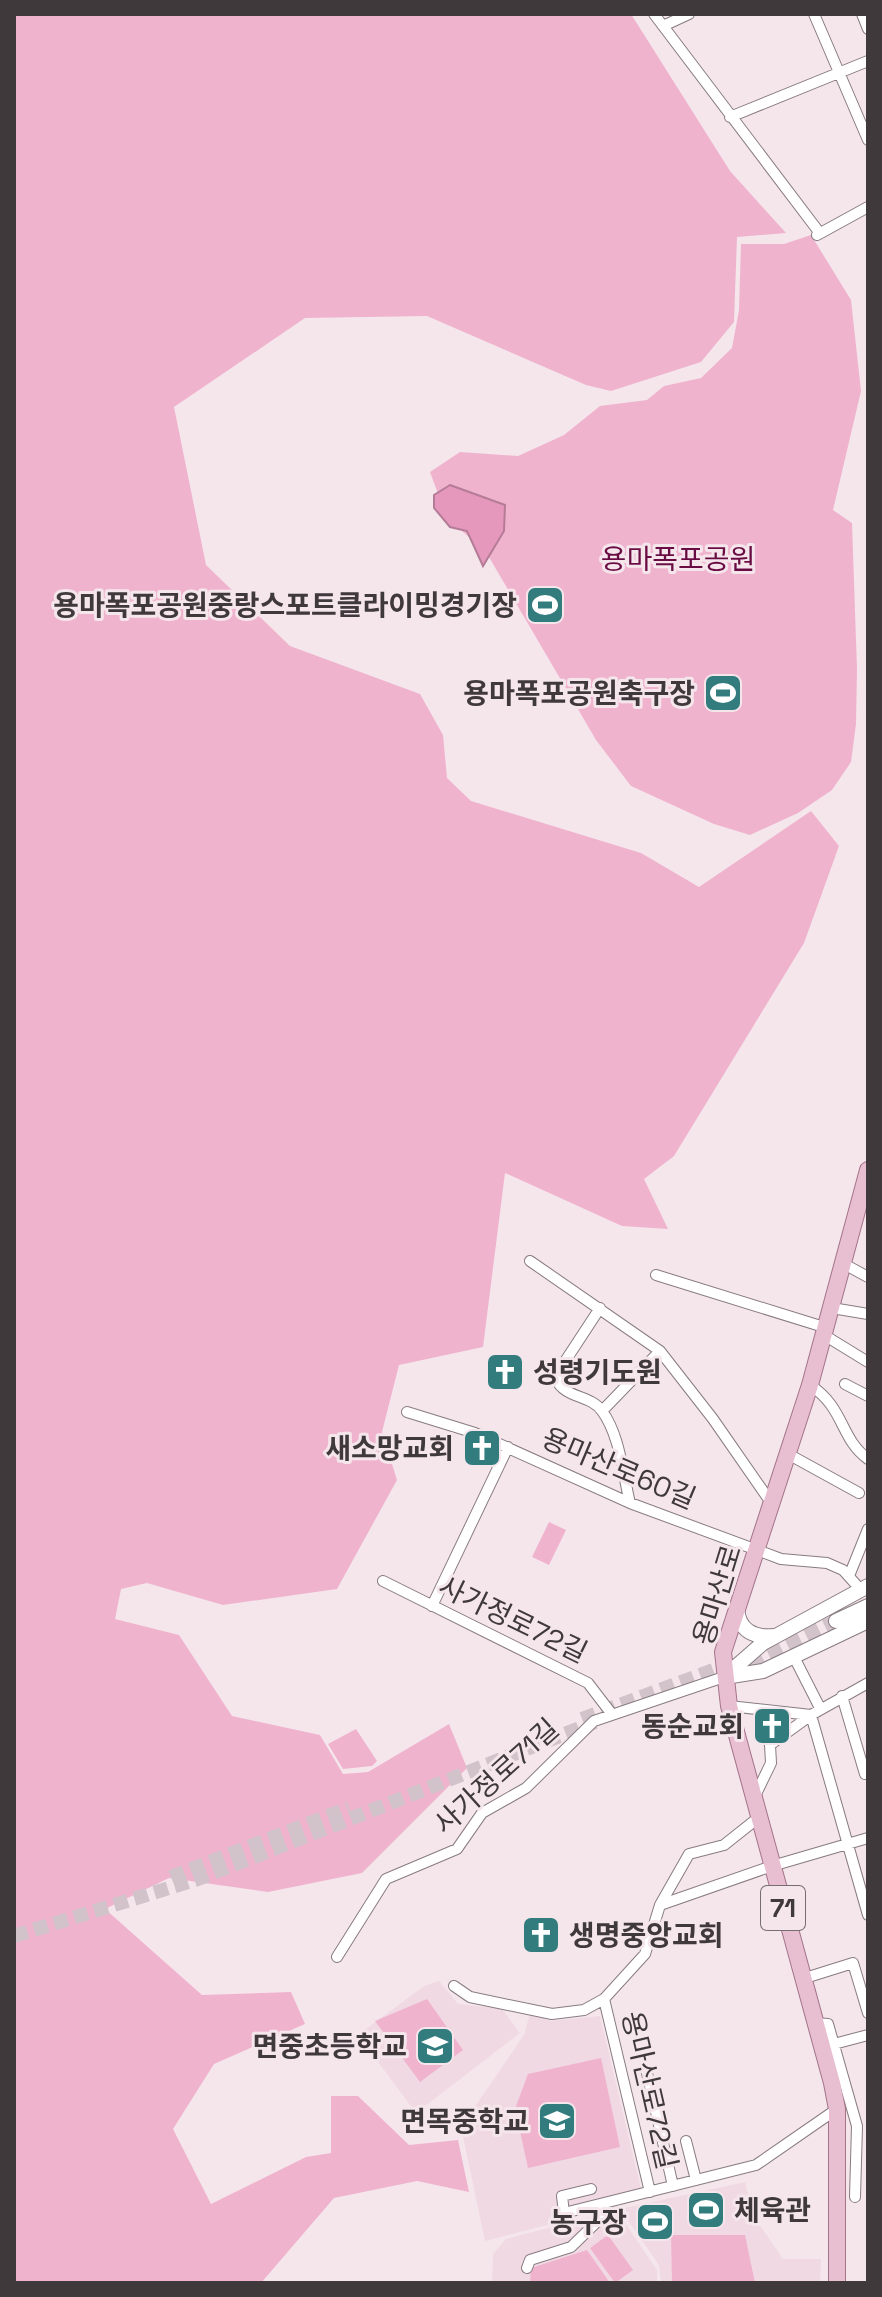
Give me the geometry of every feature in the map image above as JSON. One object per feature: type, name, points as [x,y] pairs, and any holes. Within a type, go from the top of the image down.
[{"type":"main road","name":"용마산로","points":[[837,2283],[837,2109],[729,1706],[722,1655],[810,1385],[868,1170]]},
{"type":"main road","points":[[866,1590],[834,1618],[868,1606]]},
{"type":"main road","points":[[724,1677],[768,1639],[866,1590]]},
{"type":"main road","points":[[737,1609],[739,1621],[746,1630],[768,1639]]},
{"type":"main road","points":[[724,1677],[753,1674],[774,1666],[868,1621]]},
{"type":"main road","points":[[768,1639],[760,1658],[774,1666]]},
{"type":"street","points":[[654,14],[818,234],[868,207]]},
{"type":"street","points":[[663,26],[689,14]]},
{"type":"street","points":[[814,14],[868,140]]},
{"type":"street","points":[[862,14],[868,29]]},
{"type":"street","points":[[730,117],[868,61]]},
{"type":"street","points":[[530,1261],[660,1351],[772,1504]]},
{"type":"street","points":[[844,1264],[868,1277]]},
{"type":"street","points":[[656,1275],[825,1331],[868,1362]]},
{"type":"street","points":[[600,1308],[555,1377],[561,1389],[602,1411],[619,1454],[630,1503]]},
{"type":"street","points":[[832,1308],[868,1314]]},
{"type":"street","points":[[602,1411],[660,1351]]},
{"type":"street","points":[[545,1367],[560,1369]]},
{"type":"street","points":[[845,1384],[868,1396]]},
{"type":"street","points":[[810,1385],[834,1405],[850,1438],[868,1459]]},
{"type":"street","name":"용마산로60길","points":[[407,1412],[463,1428],[630,1503],[781,1559],[827,1563],[849,1576]]},
{"type":"street","points":[[432,1606],[508,1447]]},
{"type":"street","points":[[788,1454],[859,1493]]},
{"type":"street","points":[[866,1590],[849,1576],[864,1553],[868,1529]]},
{"type":"street","name":"사가정로72길","points":[[383,1581],[504,1638],[588,1683],[611,1713]]},
{"type":"street","points":[[794,1657],[815,1711],[868,1915]]},
{"type":"street","name":"사가정로71길","points":[[337,1957],[386,1879],[457,1849],[482,1813],[526,1788],[579,1733],[611,1713],[724,1677]]},
{"type":"street","points":[[753,1799],[771,1763],[770,1745],[815,1711],[868,1683]]},
{"type":"street","points":[[842,1696],[865,1774]]},
{"type":"street","points":[[729,1706],[815,1711]]},
{"type":"street","points":[[454,1986],[470,1997],[552,2014],[584,2010],[604,1999],[649,1947],[660,1905],[689,1854],[724,1845],[758,1818]]},
{"type":"street","points":[[660,1905],[772,1866],[868,1838]]},
{"type":"street","points":[[802,1979],[853,1963],[868,2013]]},
{"type":"street","name":"용마산로72길","points":[[604,1999],[650,2192]]},
{"type":"street","points":[[814,2023],[828,2024],[862,2125],[855,2197]]},
{"type":"street","points":[[834,2044],[868,2035]]},
{"type":"street","name":"용마산로72길","points":[[647,2073],[673,2186]]},
{"type":"street","name":"용마산로72길","points":[[591,2189],[562,2196],[564,2213],[763,2163],[837,2109]]},
{"type":"street","name":"용마산로72길","points":[[686,2141],[696,2180]]},
{"type":"street","points":[[838,2201],[868,2193]]},
{"type":"street","points":[[527,2268],[530,2260],[571,2247],[604,2215],[603,2204]]},
{"type":"shaded area","points":[[450,485],[505,505],[504,531],[483,566],[467,531],[450,527],[434,508],[434,495]]},
{"type":"shaded area","name":"면중초등학교","points":[[439,1981],[458,2004],[502,2009],[520,2033],[416,2113],[358,2035],[424,1986]]},
{"type":"shaded area","name":"면목중학교","points":[[530,2014],[551,2021],[600,2016],[641,2189],[550,2216],[551,2224],[485,2241],[461,2127],[524,2035]]},
{"type":"shaded area","points":[[745,2182],[753,2215],[783,2259],[821,2259],[820,2283],[661,2283],[659,2265],[620,2209]]},
{"type":"shaded area","points":[[616,2210],[657,2270],[657,2283],[492,2283],[493,2254],[506,2239]]},
{"type":"green space","points":[[14,14],[631,14],[730,171],[786,233],[737,237],[734,322],[701,362],[611,391],[586,385],[427,316],[305,318],[174,407],[206,565],[290,646],[420,694],[443,735],[447,778],[471,801],[641,853],[699,887],[811,811],[839,846],[804,943],[674,1156],[644,1179],[668,1229],[622,1226],[505,1173],[483,1347],[399,1365],[382,1432],[397,1480],[337,1589],[223,1605],[147,1583],[121,1589],[115,1619],[179,1635],[232,1716],[320,1735],[343,1774],[368,1772],[449,1724],[467,1768],[362,1873],[268,1892],[169,1878],[105,1909],[202,1995],[291,1992],[305,2024],[214,2064],[173,2129],[211,2204],[306,2157],[331,2153],[331,2096],[358,2096],[409,2145],[458,2140],[469,2192],[417,2181],[334,2198],[261,2283],[14,2283]]},
{"type":"green space","name":"용마폭포공원","points":[[811,235],[851,300],[861,391],[833,510],[852,523],[856,724],[851,762],[832,790],[798,813],[750,835],[714,824],[631,786],[596,740],[486,552],[447,518],[430,472],[460,452],[518,456],[564,435],[600,406],[647,400],[664,386],[701,378],[732,348],[739,310],[741,244],[784,244]]},
{"type":"green space","points":[[549,1522],[566,1530],[549,1565],[532,1557]]},
{"type":"green space","points":[[356,1729],[377,1761],[372,1766],[343,1769],[328,1744]]},
{"type":"green space","points":[[427,1999],[463,2050],[420,2082],[375,2021]]},
{"type":"green space","points":[[601,2058],[620,2147],[528,2168],[515,2109],[528,2074]]},
{"type":"green space","name":"농구장","points":[[646,2206],[665,2206],[664,2239],[645,2239]]},
{"type":"green space","points":[[608,2235],[633,2270],[615,2283],[590,2248]]},
{"type":"green space","points":[[671,2235],[745,2235],[755,2283],[672,2283]]},
{"type":"green space","points":[[587,2250],[610,2283],[530,2283],[531,2268]]},
{"type":"tunnel","points":[[731,1673],[836,1621]]},
{"type":"tunnel","points":[[582,1719],[735,1662]]},
{"type":"tunnel","points":[[14,1936],[198,1879],[595,1722]]},
{"type":"tunnel","points":[[171,1877],[349,1808]]},
{"type":"place","name":"용마폭포공원중랑스포트클라이밍경기장","points":[[545,605]]},
{"type":"place","name":"용마폭포공원축구장","points":[[723,693]]},
{"type":"place","name":"성령기도원","points":[[505,1372]]},
{"type":"place","name":"새소망교회","points":[[482,1448]]},
{"type":"place","name":"동순교회","points":[[772,1726]]},
{"type":"place","name":"생명중앙교회","points":[[541,1935]]},
{"type":"place","name":"면중초등학교","points":[[435,2046]]},
{"type":"place","name":"면목중학교","points":[[557,2121]]},
{"type":"place","name":"체육관","points":[[706,2210]]},
{"type":"place","name":"농구장","points":[[655,2222]]}]
